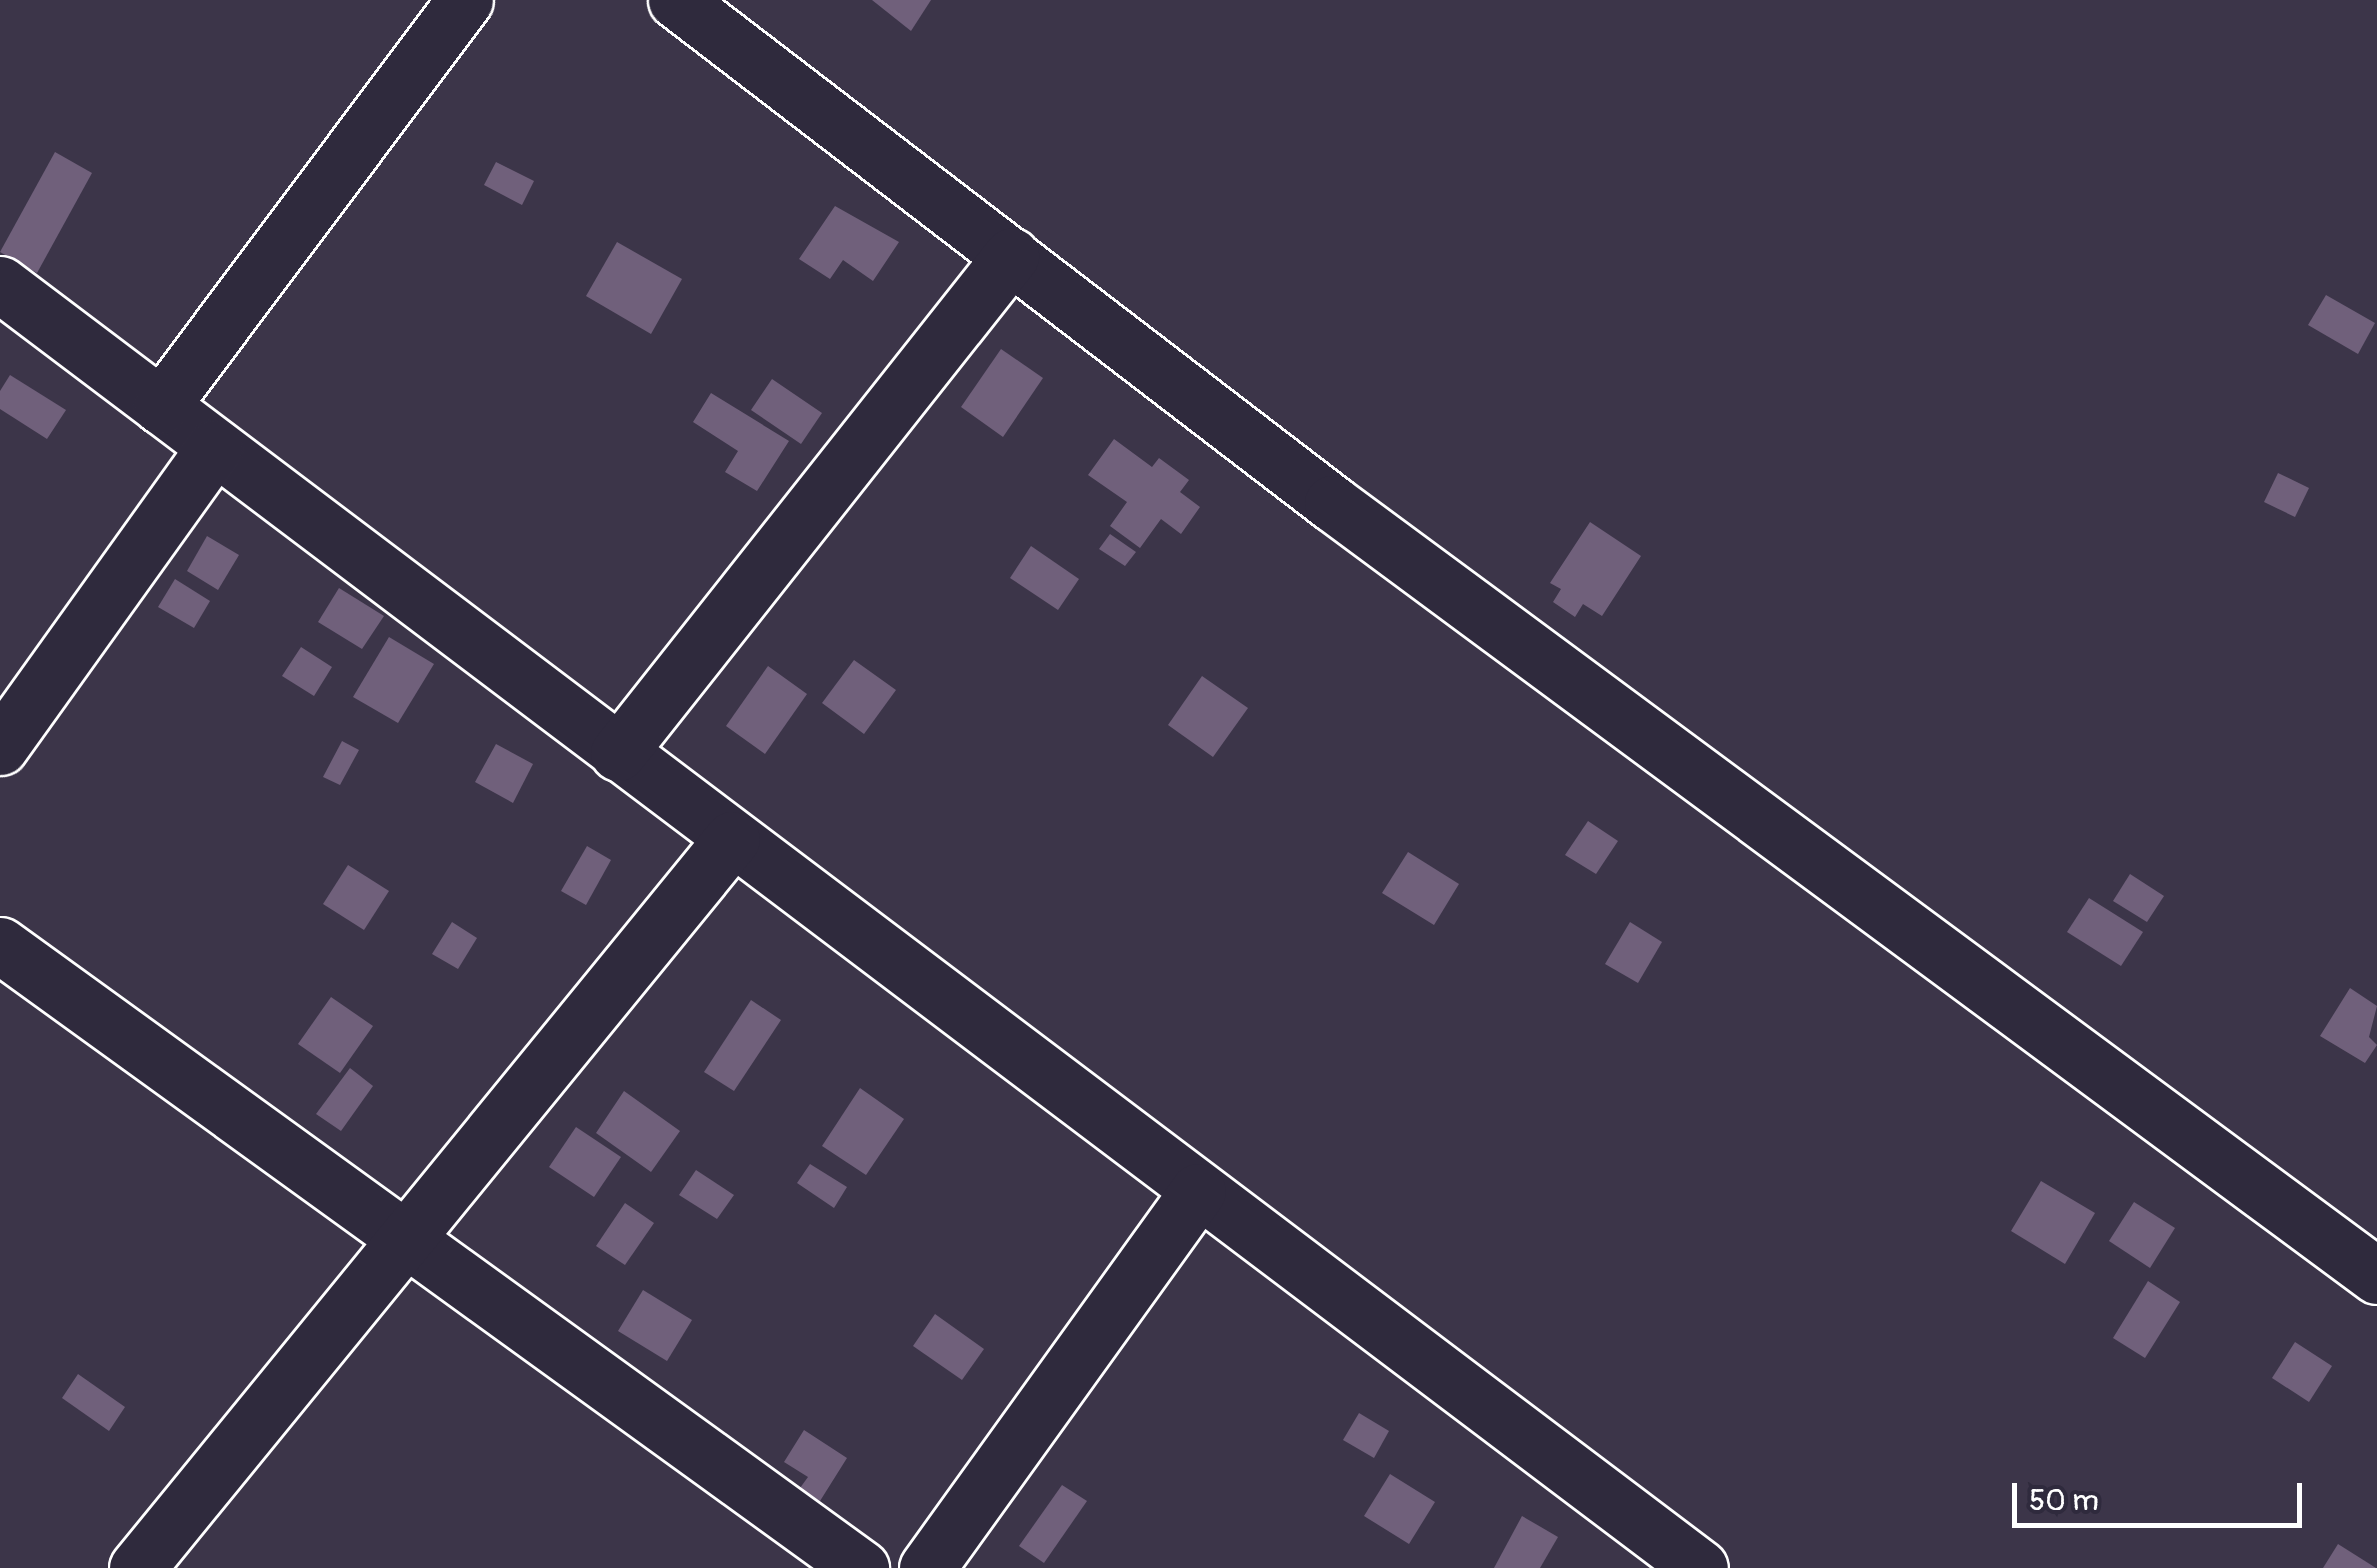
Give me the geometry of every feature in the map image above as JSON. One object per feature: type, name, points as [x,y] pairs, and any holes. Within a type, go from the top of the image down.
[{"type":"street","points":[[161,406],[465,0]]},
{"type":"street","points":[[676,0],[1332,503],[2377,1276]]},
{"type":"street","points":[[618,752],[1011,256]]},
{"type":"street","points":[[0,284],[1700,1568]]},
{"type":"street","points":[[0,747],[214,447]]},
{"type":"street","points":[[137,1568],[732,839]]},
{"type":"street","points":[[0,946],[861,1568]]},
{"type":"street","points":[[927,1568],[1198,1191]]},
{"type":"building","points":[[872,0],[931,0],[911,31]]},
{"type":"building","points":[[55,152],[92,173],[37,273],[0,252]]},
{"type":"building","points":[[496,162],[534,181],[522,205],[484,185]]},
{"type":"building","points":[[835,206],[899,242],[873,281],[843,260],[830,279],[799,259]]},
{"type":"building","points":[[617,242],[682,279],[651,334],[586,296]]},
{"type":"building","points":[[2326,295],[2375,323],[2358,354],[2308,325]]},
{"type":"building","points":[[1001,349],[1043,378],[1003,437],[961,407]]},
{"type":"building","points":[[10,375],[66,410],[47,439],[0,409],[0,391]]},
{"type":"building","points":[[772,379],[822,413],[801,444],[751,410]]},
{"type":"building","points":[[711,393],[789,441],[757,491],[725,472],[738,451],[693,422]]},
{"type":"building","points":[[1114,439],[1152,467],[1159,458],[1189,480],[1180,492],[1200,507],[1181,534],[1161,519],[1140,548],[1110,526],[1127,502],[1088,475]]},
{"type":"building","points":[[2278,473],[2309,488],[2295,517],[2264,502]]},
{"type":"building","points":[[1590,522],[1641,556],[1602,616],[1583,604],[1575,617],[1553,602],[1561,589],[1550,583]]},
{"type":"building","points":[[1110,534],[1136,552],[1125,566],[1099,549]]},
{"type":"building","points":[[207,536],[239,555],[218,590],[187,571]]},
{"type":"building","points":[[1031,546],[1079,579],[1058,610],[1010,578]]},
{"type":"building","points":[[175,579],[210,601],[194,628],[158,607]]},
{"type":"building","points":[[339,588],[384,616],[362,649],[318,622]]},
{"type":"building","points":[[389,637],[434,664],[398,723],[353,697]]},
{"type":"building","points":[[301,647],[332,667],[314,696],[282,676]]},
{"type":"building","points":[[854,660],[896,690],[864,734],[822,703]]},
{"type":"building","points":[[768,666],[807,694],[765,754],[726,726]]},
{"type":"building","points":[[1202,676],[1248,708],[1213,757],[1168,725]]},
{"type":"building","points":[[342,741],[359,750],[340,785],[323,777]]},
{"type":"building","points":[[496,744],[533,764],[513,803],[475,782]]},
{"type":"building","points":[[1588,821],[1618,841],[1596,874],[1565,855]]},
{"type":"building","points":[[587,846],[611,860],[586,905],[561,891]]},
{"type":"building","points":[[1408,852],[1459,884],[1434,925],[1382,893]]},
{"type":"building","points":[[348,865],[389,891],[364,930],[323,904]]},
{"type":"building","points":[[2130,874],[2164,896],[2147,922],[2113,901]]},
{"type":"building","points":[[2089,898],[2143,932],[2121,966],[2067,932]]},
{"type":"building","points":[[452,922],[477,938],[458,969],[432,954]]},
{"type":"building","points":[[1630,922],[1662,942],[1638,983],[1605,964]]},
{"type":"building","points":[[2350,988],[2377,1006],[2369,1037],[2377,1045],[2365,1063],[2320,1036]]},
{"type":"building","points":[[331,997],[373,1026],[340,1073],[298,1044]]},
{"type":"building","points":[[751,1000],[781,1020],[734,1091],[704,1072]]},
{"type":"building","points":[[350,1068],[373,1086],[341,1131],[316,1114]]},
{"type":"building","points":[[860,1088],[904,1119],[866,1175],[822,1146]]},
{"type":"building","points":[[624,1091],[680,1131],[651,1172],[596,1133]]},
{"type":"building","points":[[576,1127],[621,1157],[594,1197],[549,1167]]},
{"type":"building","points":[[810,1164],[847,1187],[834,1208],[797,1183]]},
{"type":"building","points":[[696,1170],[734,1195],[717,1219],[679,1195]]},
{"type":"building","points":[[2041,1181],[2095,1213],[2065,1264],[2011,1231]]},
{"type":"building","points":[[2134,1202],[2175,1228],[2150,1268],[2109,1241]]},
{"type":"building","points":[[625,1203],[654,1223],[625,1265],[596,1246]]},
{"type":"building","points":[[2148,1281],[2180,1302],[2145,1358],[2113,1338]]},
{"type":"building","points":[[643,1290],[692,1320],[667,1361],[618,1331]]},
{"type":"building","points":[[935,1314],[984,1349],[962,1380],[913,1346]]},
{"type":"building","points":[[2295,1342],[2332,1366],[2309,1402],[2272,1378]]},
{"type":"building","points":[[78,1374],[125,1407],[109,1431],[62,1398]]},
{"type":"building","points":[[1359,1413],[1389,1431],[1374,1458],[1343,1440]]},
{"type":"building","points":[[804,1430],[847,1458],[820,1501],[800,1488],[808,1477],[784,1462]]},
{"type":"building","points":[[1390,1474],[1435,1502],[1409,1544],[1364,1516]]},
{"type":"building","points":[[1062,1485],[1087,1501],[1044,1563],[1019,1546]]},
{"type":"building","points":[[1522,1516],[1558,1537],[1540,1568],[1494,1568]]},
{"type":"building","points":[[2338,1544],[2376,1568],[2323,1568]]}]
